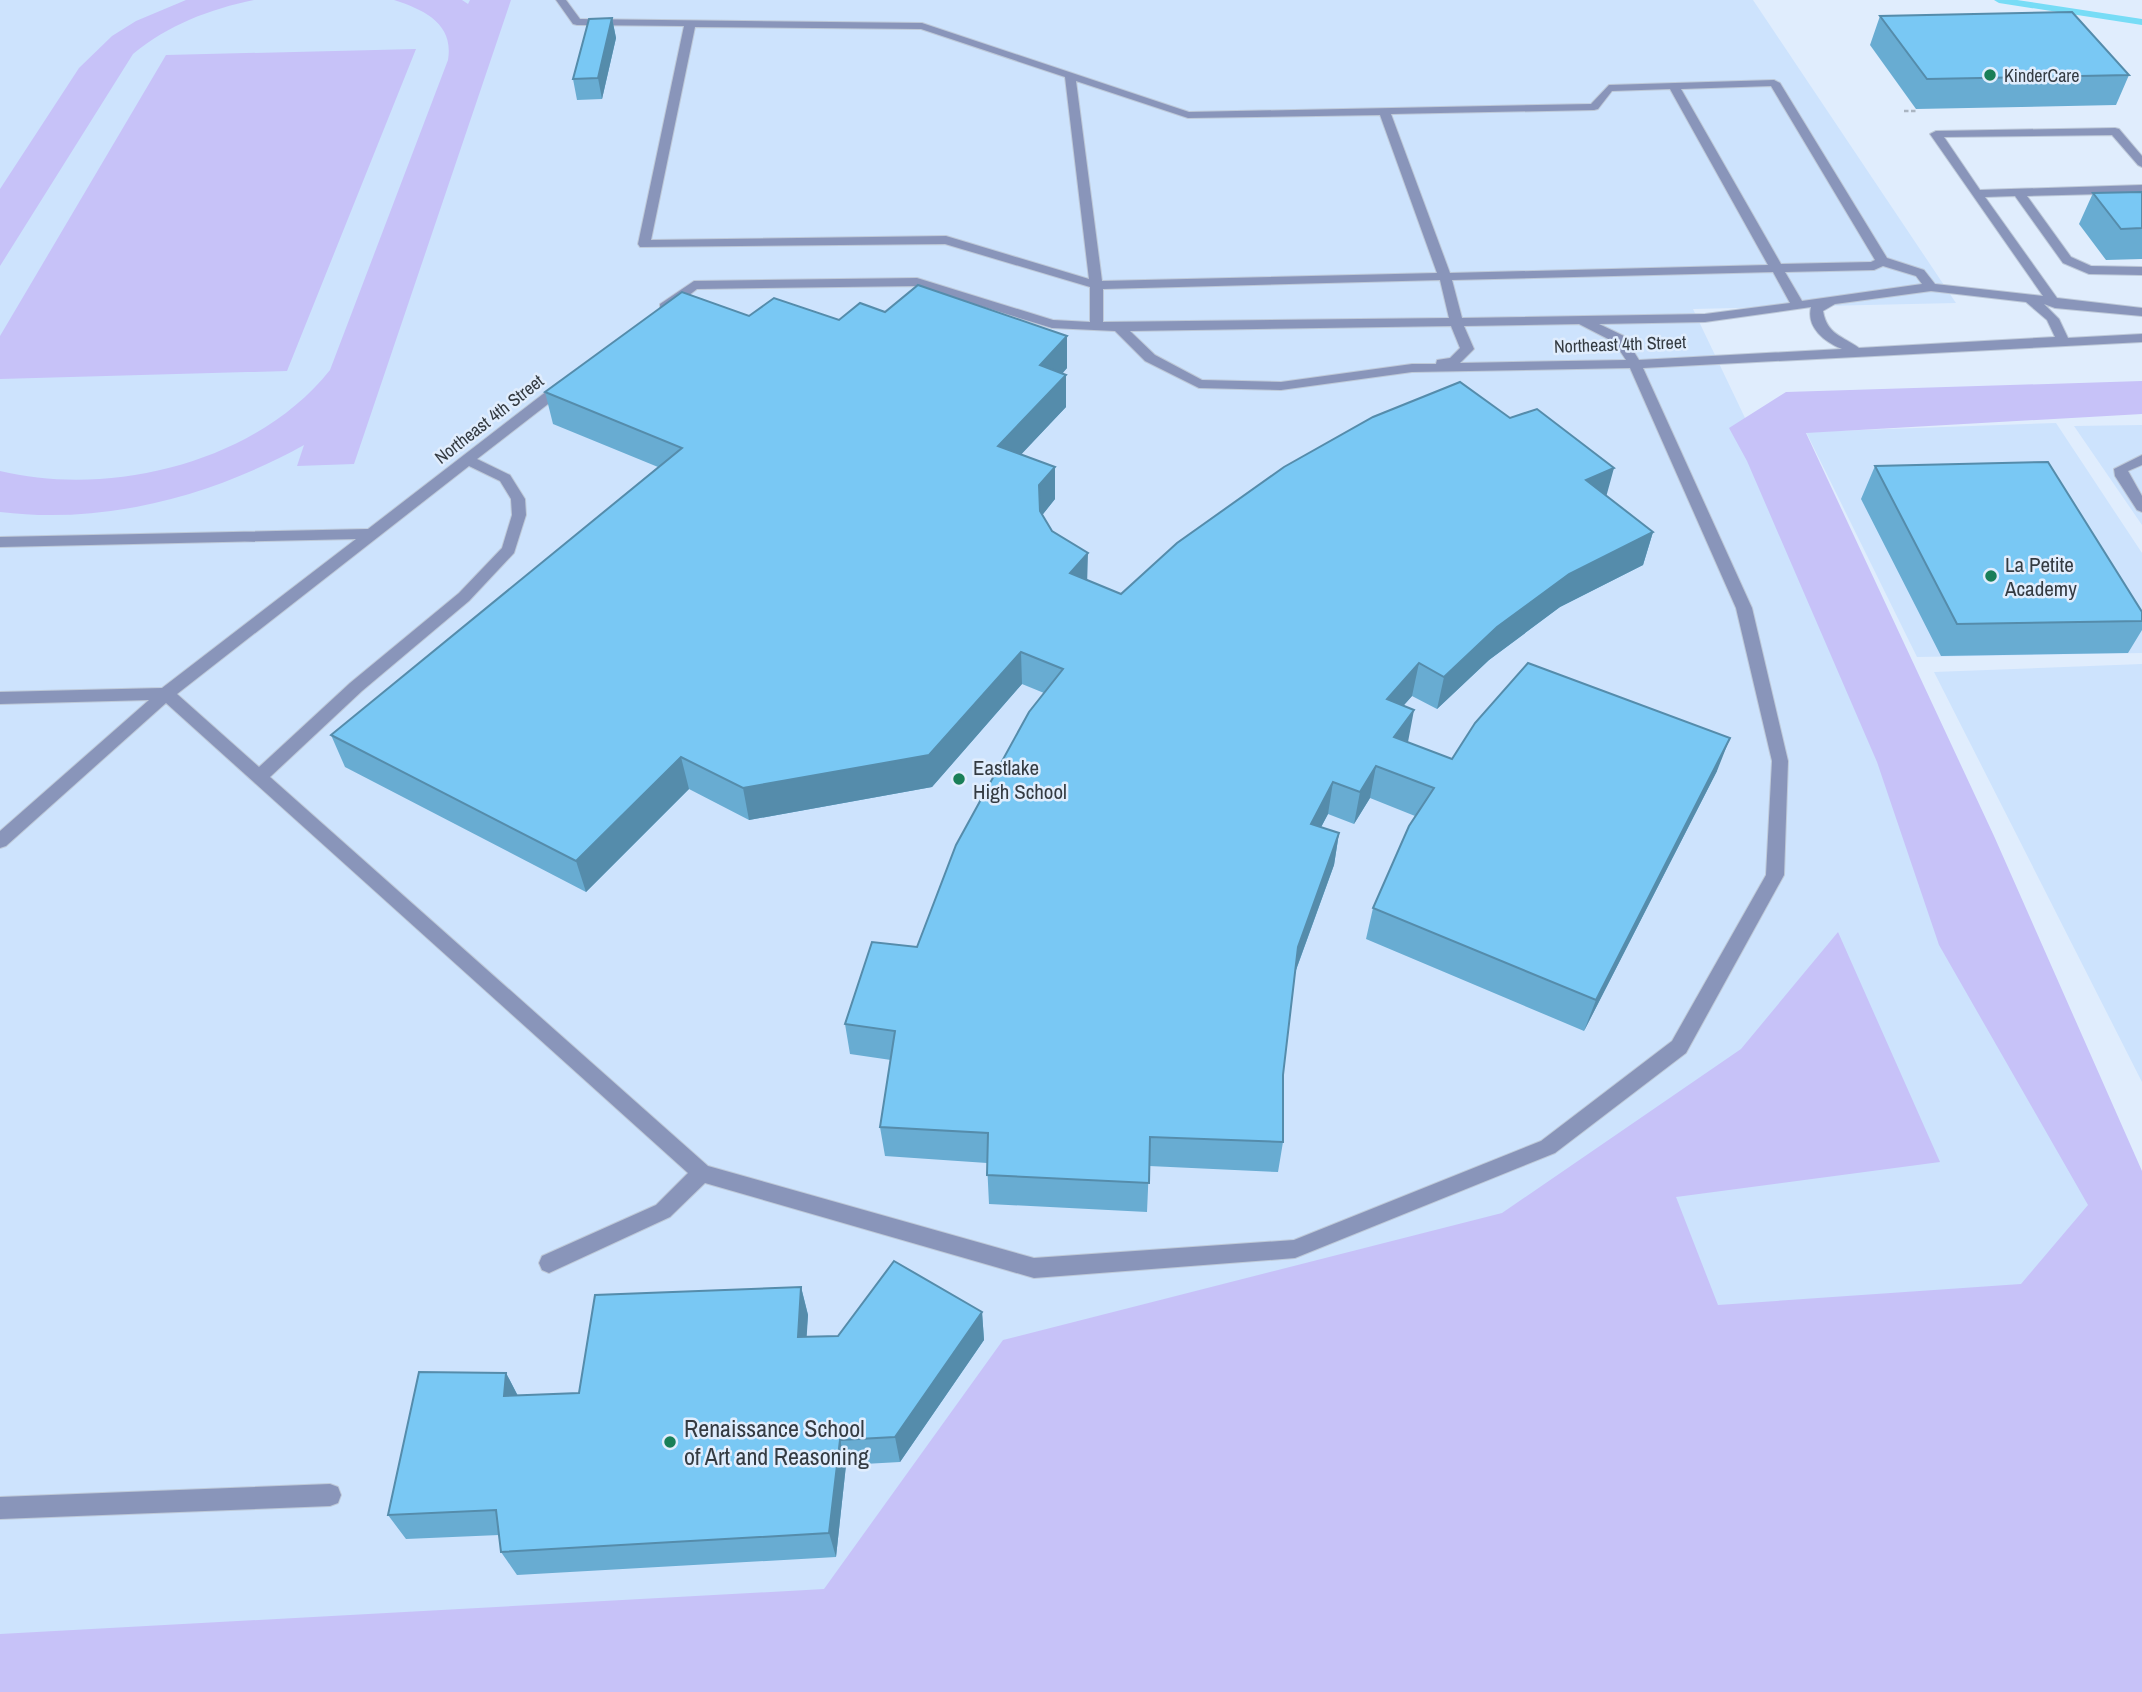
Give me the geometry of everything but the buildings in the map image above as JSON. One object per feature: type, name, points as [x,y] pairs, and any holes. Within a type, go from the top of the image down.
[{"type":"street","points":[[561,0],[578,22],[922,26],[1188,115],[1594,107],[1609,88],[1774,83],[1882,261],[1920,274],[1931,287]]},
{"type":"street","points":[[690,23],[644,244],[946,240],[1096,285],[1874,266],[1882,261]]},
{"type":"street","points":[[1070,76],[1096,285],[1097,326]]},
{"type":"street","points":[[1674,86],[1798,306]]},
{"type":"street","points":[[1384,111],[1445,276],[1456,322],[1468,349],[1454,361],[1412,368]]},
{"type":"street","points":[[2055,304],[1937,134],[2115,131],[2142,163]]},
{"type":"street","points":[[1977,194],[2142,189]]},
{"type":"street","points":[[2019,192],[2067,260],[2089,270],[2142,271]]},
{"type":"street","name":"Northeast 4th Street","points":[[655,315],[694,285],[917,282],[1052,324],[1119,327],[1705,318],[1931,287],[2055,304],[2142,312]]},
{"type":"street","points":[[1830,301],[1816,310],[1818,326],[1833,342],[1856,350],[1883,351]]},
{"type":"street","points":[[2030,301],[2048,313],[2060,327],[2062,338],[2054,343]]},
{"type":"street","points":[[0,698],[166,694],[702,1173],[1034,1268],[1295,1249],[1548,1147],[1679,1047],[1775,875],[1780,761],[1744,608],[1635,364],[1619,339],[1582,320]]},
{"type":"street","name":"Northeast 4th Street","points":[[1119,327],[1150,358],[1199,384],[1281,387],[1412,368],[1635,364],[2142,338]]},
{"type":"street","name":"Northeast 4th Street","points":[[0,841],[166,694],[578,375]]},
{"type":"street","points":[[2142,459],[2122,469],[2122,476],[2142,507]]},
{"type":"street","points":[[259,777],[356,687],[464,597],[509,550],[519,515],[518,499],[505,478],[468,460]]},
{"type":"street","points":[[0,542],[372,534]]},
{"type":"street","points":[[549,1263],[663,1211],[702,1173]]},
{"type":"street","points":[[0,1508],[330,1494]]},
{"type":"shaded area","name":"Eastlake High School","points":[[0,0],[1753,0],[1956,303],[1693,309],[2142,1250],[2142,1594],[0,1692]]},
{"type":"shaded area","points":[[186,0],[254,0],[221,8],[190,20],[160,35],[133,54],[0,266],[0,189],[79,68],[112,36],[136,21]]},
{"type":"shaded area","points":[[394,0],[462,0],[468,4],[470,0],[511,0],[354,464],[297,466],[304,445],[233,479],[157,503],[79,514],[0,512],[0,471],[43,478],[89,480],[134,475],[180,465],[223,450],[263,428],[299,402],[330,370],[448,60],[449,47],[446,37],[435,20]]},
{"type":"shaded area","points":[[416,49],[287,371],[0,379],[0,336],[166,55]]},
{"type":"shaded area","points":[[2142,381],[2142,414],[1806,433],[1994,836],[2142,1171],[2142,1692],[0,1692],[0,1634],[824,1589],[1003,1340],[1502,1213],[1741,1049],[1838,932],[1940,1162],[1676,1197],[1718,1305],[2021,1284],[2088,1205],[1939,945],[1877,762],[1747,461],[1729,428],[1786,392]]},
{"type":"shaded area","points":[[2056,423],[2142,553],[2142,653],[1917,657],[1806,432]]},
{"type":"shaded area","points":[[2142,425],[2142,525],[2074,426]]},
{"type":"shaded area","points":[[2142,664],[2142,1082],[1934,672]]},
{"type":"waterway","points":[[1999,0],[2142,22]]},
{"type":"place","name":"KinderCare","points":[[1990,75]]},
{"type":"place","name":"La Petite Academy","points":[[1991,576]]},
{"type":"place","name":"Eastlake High School","points":[[959,779]]},
{"type":"place","name":"Renaissance School of Art and Reasoning","points":[[670,1442]]}]
